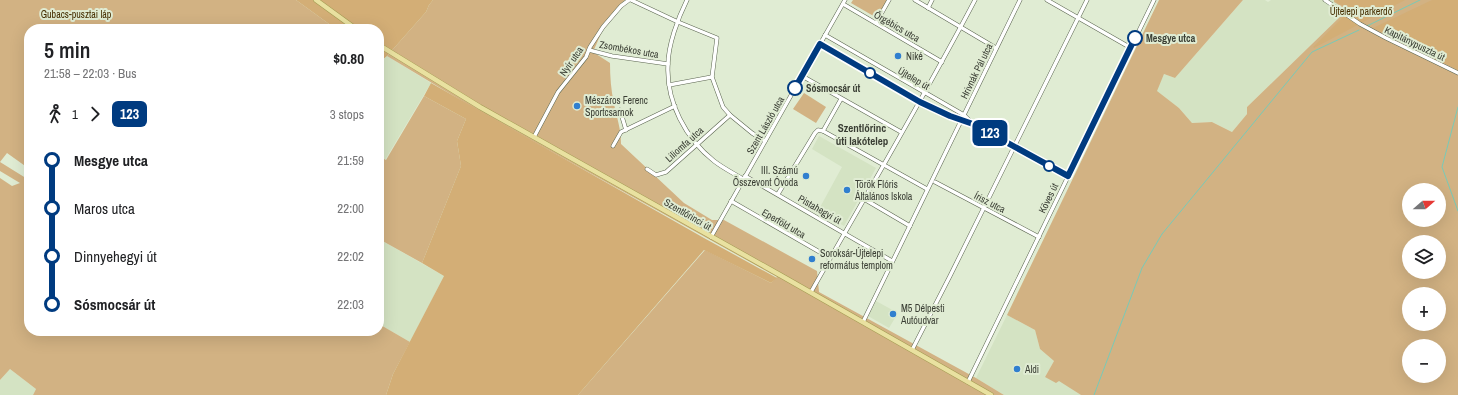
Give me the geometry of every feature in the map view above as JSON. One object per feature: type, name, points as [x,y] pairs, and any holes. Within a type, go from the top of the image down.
[{"type":"main road","points":[[316,0],[349,24]]},
{"type":"main road","name":"Szentlőrinci út","points":[[384,48],[480,107],[811,292],[991,395]]},
{"type":"street","points":[[630,0],[716,38],[712,77],[723,107],[730,115],[752,133],[765,141]]},
{"type":"street","name":"Nyír utca","points":[[534,137],[558,92],[586,57],[604,27],[620,6],[630,0]]},
{"type":"street","name":"Pistahegyi út","points":[[687,0],[678,22],[668,64],[669,85],[671,96],[682,123],[696,144],[721,166],[778,194],[892,261]]},
{"type":"street","name":"Szent László utca","points":[[711,237],[845,0]]},
{"type":"street","points":[[876,23],[889,0]]},
{"type":"street","points":[[915,0],[996,48]]},
{"type":"street","points":[[928,8],[932,0]]},
{"type":"street","points":[[811,292],[901,132],[920,102],[975,0]]},
{"type":"street","name":"Hrivnák Pál utca","points":[[862,322],[1020,0]]},
{"type":"street","points":[[1047,0],[1131,48]]},
{"type":"street","points":[[912,350],[1087,0]]},
{"type":"street","name":"Köves út","points":[[968,382],[1154,0]]},
{"type":"street","name":"Kapitánypuszta út","points":[[1325,0],[1360,24],[1458,73]]},
{"type":"street","name":"Őrgébics utca","points":[[843,4],[942,62]]},
{"type":"street","name":"Újtelep út","points":[[825,35],[964,115],[973,124]]},
{"type":"street","name":"Újtelep út","points":[[820,44],[920,102],[950,116],[973,124],[1068,176]]},
{"type":"street","name":"Zsombékos utca","points":[[589,50],[612,56],[668,64]]},
{"type":"street","points":[[802,76],[901,132]]},
{"type":"street","points":[[669,85],[712,77]]},
{"type":"street","points":[[823,131],[841,99]]},
{"type":"street","points":[[613,146],[619,136],[626,130],[675,106]]},
{"type":"street","points":[[620,110],[626,130]]},
{"type":"street","name":"Liliomfa utca","points":[[647,169],[656,175],[666,172],[730,115]]},
{"type":"street","points":[[778,194],[818,130],[823,131],[883,164],[927,190]]},
{"type":"street","name":"Írisz utca","points":[[935,182],[1039,237]]},
{"type":"street","points":[[864,199],[910,226]]},
{"type":"street","name":"Eperföld utca","points":[[731,201],[830,258]]},
{"type":"shaded area","points":[[1243,0],[1265,0],[1268,2],[1271,0],[1334,0],[1334,2],[1347,10],[1247,107],[1247,114],[1232,132],[1212,122],[1192,123],[1179,108],[1156,91],[1164,74],[1175,78]]},
{"type":"shaded area","points":[[387,56],[431,83],[385,160],[384,159],[384,59]]},
{"type":"shaded area","name":"Török Flóris Általános Iskola","points":[[819,136],[876,168],[844,226],[818,211],[842,167],[812,149]]},
{"type":"shaded area","points":[[384,242],[444,276],[410,342],[384,327]]},
{"type":"shaded area","points":[[876,301],[898,313],[889,328],[868,316]]},
{"type":"shaded area","points":[[1007,315],[1035,330],[1040,349],[1054,361],[1045,377],[1059,380],[1081,395],[1004,395],[976,378]]},
{"type":"shaded area","points":[[10,369],[36,389],[33,395],[0,395],[0,380]]},
{"type":"green space","name":"Gubacs-pusztai láp","points":[[0,0],[296,0],[329,24],[24,24],[24,165],[7,153],[0,162]]},
{"type":"green space","points":[[296,0],[433,0],[426,12],[384,58],[384,24],[329,24]]},
{"type":"green space","points":[[433,0],[625,0],[607,20],[593,52],[610,63],[611,89],[620,128],[621,144],[684,203],[712,220],[724,220],[817,271],[819,292],[976,378],[1004,395],[578,395],[705,250],[771,283],[777,277],[482,113],[387,56],[426,12]]},
{"type":"green space","points":[[853,0],[887,0],[877,18],[851,3]]},
{"type":"green space","points":[[1159,0],[1243,0],[1175,78],[1164,74],[1157,91],[1179,108],[1192,123],[1212,122],[1232,132],[1247,114],[1247,107],[1347,10],[1334,2],[1334,0],[1458,0],[1458,395],[1081,395],[1059,381],[1056,383],[1045,377],[1054,361],[1040,349],[1035,330],[1007,315]]},
{"type":"green space","name":"Újtelepi parkerdő","points":[[1335,0],[1405,0],[1314,48],[1313,47],[1350,10]]},
{"type":"green space","points":[[1432,0],[1458,0],[1458,70],[1373,28]]},
{"type":"green space","points":[[431,83],[777,278],[771,283],[704,250],[578,395],[386,395],[393,374],[444,276],[422,263],[461,166],[457,141],[466,119],[424,96]]},
{"type":"green space","points":[[804,93],[826,107],[816,123],[793,109]]},
{"type":"green space","points":[[424,96],[466,119],[457,141],[461,166],[422,263],[384,242],[384,159],[386,160]]},
{"type":"green space","points":[[0,162],[24,177],[24,336],[384,336],[384,327],[410,342],[393,374],[386,395],[33,395],[36,389],[10,369],[0,380],[0,178],[12,186],[20,183],[0,171]]},
{"type":"waterway","points":[[1367,26],[1420,0]]},
{"type":"waterway","points":[[1094,395],[1142,268],[1162,234],[1312,52],[1359,30]]},
{"type":"waterway","points":[[1458,107],[1442,167],[1458,211]]},
{"type":"bus line","name":"123","points":[[795,88],[820,44],[920,102],[950,116],[973,124],[1068,176],[1135,38]]},
{"type":"place","name":"Mesgye utca","points":[[1135,38]]},
{"type":"place","name":"Niké","points":[[898,56]]},
{"type":"place","name":"Sósmocsár út","points":[[795,88]]},
{"type":"place","name":"Mészáros Ferenc Sportcsarnok","points":[[577,106]]},
{"type":"place","name":"III. Számú Összevont Óvoda","points":[[806,176]]},
{"type":"place","name":"Török Flóris Általános Iskola","points":[[847,190]]},
{"type":"place","name":"Soroksár-Újtelepi református templom","points":[[812,259]]},
{"type":"place","name":"M5 Délpesti Autóudvar","points":[[893,314]]},
{"type":"place","name":"Aldi","points":[[1017,369]]},
{"type":"district","name":"Szentlőrinc úti lakótelep","points":[[862,134]]}]
